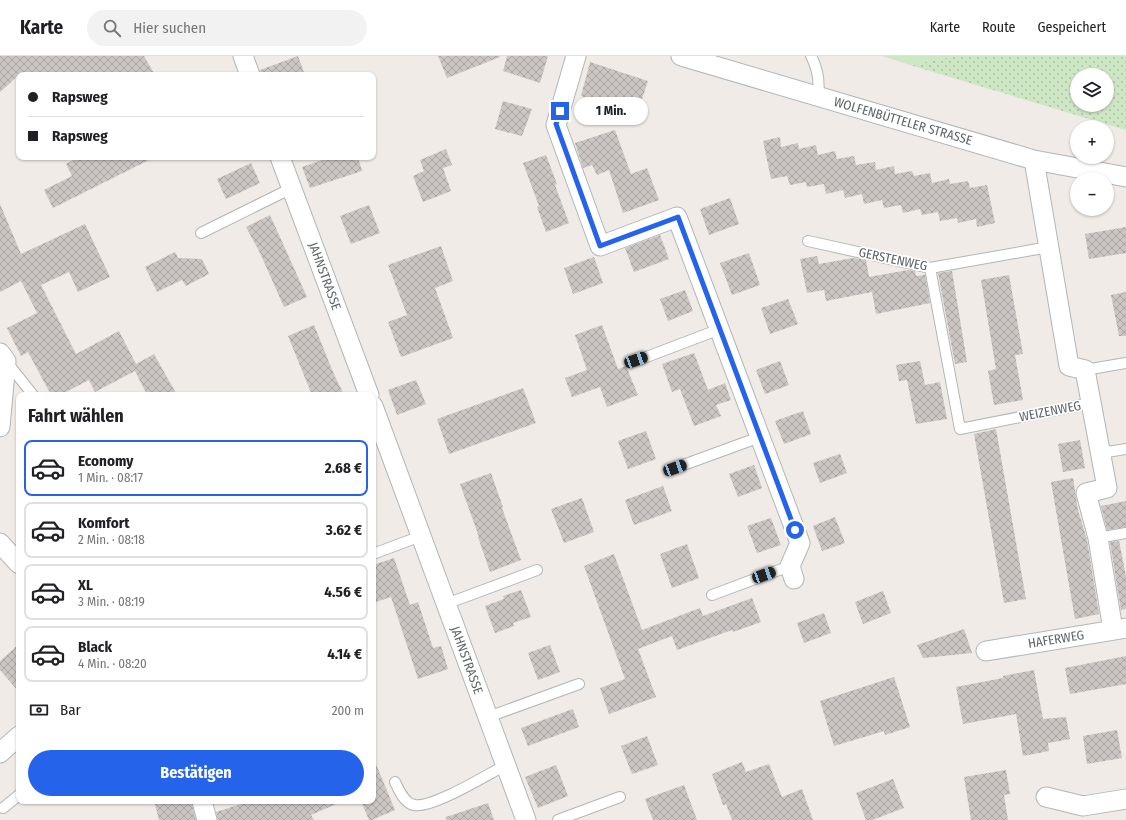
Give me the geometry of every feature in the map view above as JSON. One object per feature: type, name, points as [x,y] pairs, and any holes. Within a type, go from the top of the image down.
[{"type":"street","points":[[243,56],[249,72]]},
{"type":"street","points":[[576,56],[556,124],[600,246],[678,217],[800,543],[792,572]]},
{"type":"street","name":"WOLFENBÜTTELER STRASSE","points":[[682,56],[717,61],[818,96],[1034,160],[1126,177]]},
{"type":"street","name":"JAHNSTRASSE","points":[[281,160],[368,392]]},
{"type":"street","points":[[1034,160],[1069,366],[1085,370],[1092,404]]},
{"type":"street","points":[[0,427],[3,357]]},
{"type":"street","name":"WEIZENWEG","points":[[1092,404],[1107,488],[1086,493],[1120,629]]},
{"type":"street","name":"JAHNSTRASSE","points":[[376,414],[526,820]]},
{"type":"street","points":[[0,543],[16,561]]},
{"type":"street","name":"HAFERWEG","points":[[986,651],[1120,629]]},
{"type":"street","points":[[0,754],[16,742]]},
{"type":"street","points":[[1046,797],[1083,806],[1126,799]]},
{"type":"street","points":[[203,804],[207,820]]},
{"type":"lane","points":[[811,56],[818,74],[820,85],[818,96]]},
{"type":"lane","points":[[202,233],[292,188]]},
{"type":"lane","name":"GERSTENWEG","points":[[808,241],[930,268],[1049,247]]},
{"type":"lane","name":"WEIZENWEG","points":[[930,268],[960,429],[1092,404]]},
{"type":"lane","points":[[636,360],[720,329]]},
{"type":"lane","points":[[3,357],[31,392]]},
{"type":"lane","points":[[1085,370],[1126,363]]},
{"type":"lane","points":[[675,468],[760,437]]},
{"type":"lane","points":[[1101,453],[1126,449]]},
{"type":"lane","points":[[1098,538],[1126,533]]},
{"type":"lane","points":[[376,553],[421,536]]},
{"type":"lane","points":[[446,604],[538,570]]},
{"type":"lane","points":[[712,594],[792,572]]},
{"type":"lane","points":[[488,717],[579,684]]},
{"type":"lane","points":[[395,782],[404,799],[412,805],[421,805],[446,796],[506,765]]},
{"type":"lane","points":[[3,808],[16,797]]},
{"type":"lane","points":[[558,820],[620,797]]},
{"type":"green space","points":[[882,56],[956,56],[910,65]]},
{"type":"green space","points":[[956,56],[1126,56],[1126,130],[1114,126],[1114,120],[1093,120],[910,65]]},
{"type":"building","points":[[0,56],[144,56],[153,72],[16,72],[16,78],[0,92]]},
{"type":"building","points":[[298,56],[304,72],[260,72],[260,70]]},
{"type":"building","points":[[438,56],[500,56],[500,57],[447,78]]},
{"type":"building","points":[[507,56],[548,56],[540,83],[503,71]]},
{"type":"building","points":[[590,62],[648,81],[640,105],[621,100],[619,103],[603,98],[605,104],[581,96]]},
{"type":"building","points":[[503,101],[532,109],[522,136],[495,129]]},
{"type":"building","points":[[615,130],[631,174],[647,168],[659,200],[623,213],[609,170],[597,175],[592,165],[583,168],[575,143]]},
{"type":"building","points":[[780,137],[781,147],[798,143],[799,149],[816,145],[818,155],[835,151],[837,159],[854,156],[856,165],[875,162],[876,170],[894,166],[895,174],[912,171],[914,176],[930,173],[932,183],[949,179],[950,184],[968,181],[970,188],[987,185],[995,223],[977,227],[976,219],[958,223],[957,218],[940,221],[938,212],[922,215],[920,209],[903,213],[901,205],[884,208],[882,200],[864,204],[862,194],[845,198],[843,190],[826,194],[824,184],[807,187],[806,182],[790,185],[787,176],[771,179],[763,141]]},
{"type":"building","points":[[446,149],[452,165],[443,168],[451,191],[423,202],[413,176],[424,171],[420,160]]},
{"type":"building","points":[[546,155],[569,223],[546,232],[537,207],[539,206],[523,163]]},
{"type":"building","points":[[73,160],[149,160],[53,208],[44,190],[72,176],[66,164]]},
{"type":"building","points":[[322,160],[359,160],[362,171],[310,188],[302,167]]},
{"type":"building","points":[[251,163],[260,183],[226,199],[217,179]]},
{"type":"building","points":[[730,198],[739,224],[709,235],[700,209]]},
{"type":"building","points":[[0,204],[21,254],[85,224],[110,277],[78,292],[69,272],[41,285],[76,354],[119,331],[136,364],[154,354],[175,392],[146,392],[135,371],[95,392],[89,380],[66,392],[49,392],[28,352],[21,356],[7,328],[37,313],[21,281],[0,292]]},
{"type":"building","points":[[369,205],[380,233],[351,244],[340,216]]},
{"type":"building","points":[[270,215],[307,297],[284,307],[260,253],[246,227]]},
{"type":"building","points":[[1126,227],[1126,253],[1089,259],[1085,234]]},
{"type":"building","points":[[660,235],[669,259],[634,272],[625,248]]},
{"type":"building","points":[[441,246],[453,281],[435,288],[453,338],[401,357],[388,322],[407,315],[388,265]]},
{"type":"building","points":[[175,252],[178,258],[202,259],[209,274],[186,286],[182,280],[157,292],[145,267]]},
{"type":"building","points":[[749,253],[760,285],[732,295],[720,263]]},
{"type":"building","points":[[817,256],[819,264],[853,258],[866,260],[869,277],[908,270],[915,271],[916,276],[925,275],[930,303],[876,314],[872,292],[826,301],[824,290],[807,293],[800,259]]},
{"type":"building","points":[[594,257],[603,283],[573,294],[564,268]]},
{"type":"building","points":[[952,271],[967,362],[955,364],[938,273]]},
{"type":"building","points":[[1009,275],[1023,354],[1015,355],[1023,400],[994,405],[988,371],[996,369],[981,280]]},
{"type":"building","points":[[685,290],[693,311],[668,321],[660,299]]},
{"type":"building","points":[[1126,292],[1126,336],[1119,336],[1111,295]]},
{"type":"building","points":[[788,299],[798,324],[770,334],[761,308]]},
{"type":"building","points":[[314,325],[343,392],[311,392],[288,336]]},
{"type":"building","points":[[602,325],[618,369],[626,366],[638,395],[607,407],[600,387],[572,397],[565,378],[587,370],[575,335]]},
{"type":"building","points":[[694,353],[708,390],[725,383],[731,400],[716,405],[721,416],[694,426],[680,389],[672,392],[662,364]]},
{"type":"building","points":[[780,361],[789,385],[765,394],[756,370]]},
{"type":"building","points":[[920,361],[925,385],[940,382],[947,419],[916,424],[907,380],[899,381],[896,365]]},
{"type":"building","points":[[416,380],[426,404],[397,415],[388,390]]},
{"type":"building","points":[[523,388],[536,423],[449,454],[437,419]]},
{"type":"building","points":[[803,411],[811,434],[784,444],[775,421]]},
{"type":"building","points":[[996,429],[1026,599],[1004,603],[974,434]]},
{"type":"building","points":[[646,431],[656,459],[628,469],[618,441]]},
{"type":"building","points":[[1080,440],[1085,468],[1063,472],[1058,444]]},
{"type":"building","points":[[840,454],[847,473],[820,483],[813,463]]},
{"type":"building","points":[[754,465],[762,488],[738,497],[729,474]]},
{"type":"building","points":[[491,473],[521,560],[490,572],[460,484]]},
{"type":"building","points":[[1073,478],[1078,510],[1087,540],[1099,614],[1075,619],[1051,482]]},
{"type":"building","points":[[663,486],[672,511],[634,525],[625,500]]},
{"type":"building","points":[[582,498],[594,532],[564,543],[551,509]]},
{"type":"building","points":[[1126,501],[1126,527],[1107,530],[1101,506]]},
{"type":"building","points":[[835,517],[845,543],[822,551],[813,526]]},
{"type":"building","points":[[771,518],[781,545],[757,553],[747,526]]},
{"type":"building","points":[[1119,541],[1126,576],[1126,609],[1121,610],[1110,542]]},
{"type":"building","points":[[687,544],[699,578],[672,588],[660,554]]},
{"type":"building","points":[[614,554],[642,630],[700,608],[703,616],[752,598],[761,622],[733,632],[732,630],[677,650],[672,636],[638,649],[656,697],[609,714],[600,688],[625,679],[584,566]]},
{"type":"building","points":[[394,558],[410,605],[418,602],[433,648],[441,646],[448,669],[418,679],[391,597],[376,602],[376,564]]},
{"type":"building","points":[[521,590],[531,617],[513,623],[514,626],[495,633],[485,606],[504,599],[503,596]]},
{"type":"building","points":[[883,591],[891,613],[863,624],[855,602]]},
{"type":"building","points":[[824,613],[831,633],[804,643],[797,623]]},
{"type":"building","points":[[964,629],[972,653],[923,658],[917,645]]},
{"type":"building","points":[[550,645],[560,672],[538,680],[528,653]]},
{"type":"building","points":[[16,647],[16,689],[0,670],[0,661]]},
{"type":"building","points":[[1126,656],[1126,684],[1070,694],[1065,668]]},
{"type":"building","points":[[1034,670],[1043,719],[1066,717],[1070,739],[1048,743],[1049,751],[1023,756],[1016,714],[963,724],[956,687],[1003,678],[1003,676]]},
{"type":"building","points":[[894,677],[910,727],[885,735],[884,731],[834,746],[820,701]]},
{"type":"building","points":[[573,709],[579,727],[528,746],[521,728]]},
{"type":"building","points":[[1117,730],[1122,758],[1087,764],[1083,736]]},
{"type":"building","points":[[647,736],[658,765],[632,774],[621,746]]},
{"type":"building","points":[[742,762],[746,772],[769,764],[782,797],[802,789],[813,820],[732,820],[726,804],[723,805],[712,774]]},
{"type":"building","points":[[376,764],[395,810],[369,820],[362,804],[376,804]]},
{"type":"building","points":[[556,765],[568,796],[538,808],[525,777]]},
{"type":"building","points":[[1006,770],[1010,794],[1004,795],[1008,820],[971,820],[964,777]]},
{"type":"building","points":[[893,779],[904,808],[872,820],[866,820],[856,793]]},
{"type":"building","points":[[684,785],[697,820],[653,820],[645,799]]},
{"type":"building","points":[[488,803],[494,820],[446,820],[446,817]]},
{"type":"building","points":[[155,804],[192,804],[196,820],[159,820]]},
{"type":"building","points":[[241,804],[336,804],[311,815],[314,820],[218,820],[216,812]]},
{"type":"route","points":[[560,111],[556,124],[600,246],[678,217],[795,530]]}]
